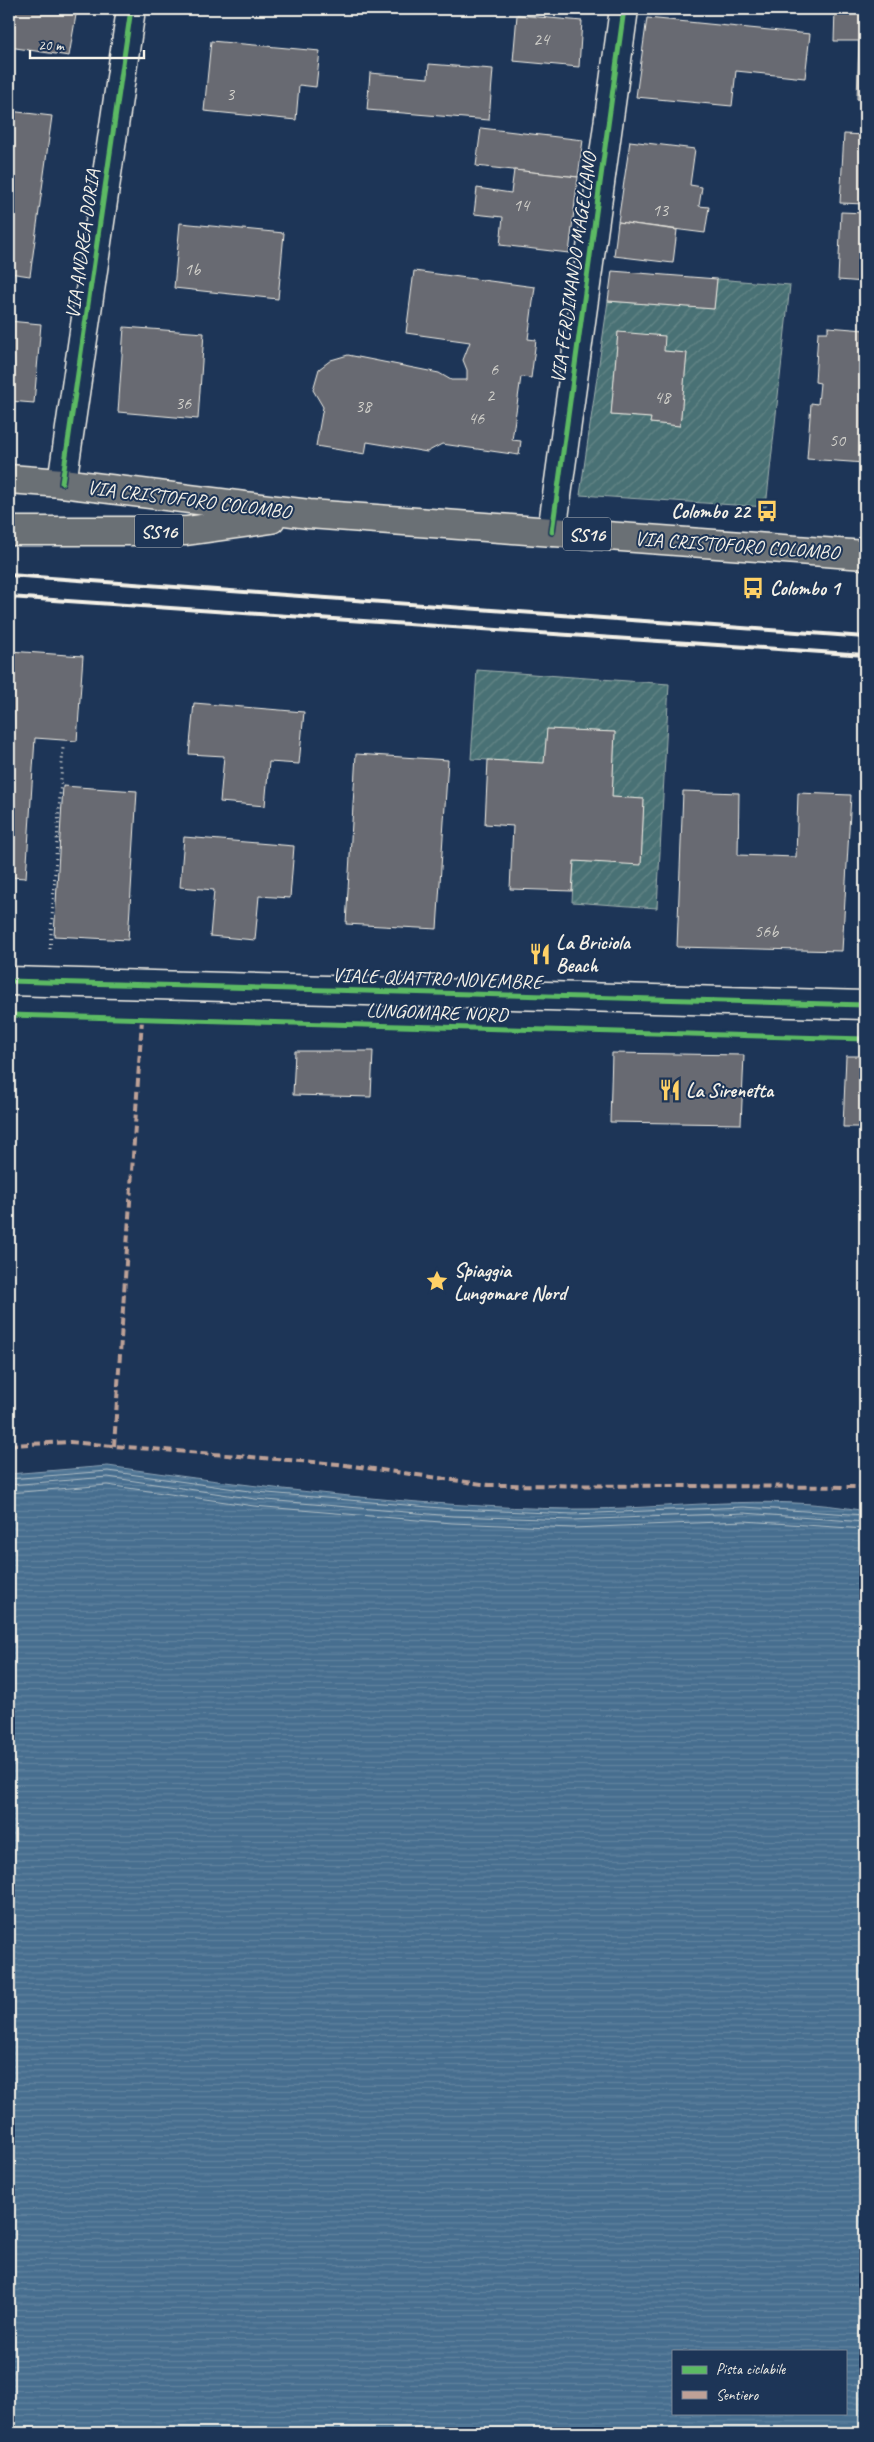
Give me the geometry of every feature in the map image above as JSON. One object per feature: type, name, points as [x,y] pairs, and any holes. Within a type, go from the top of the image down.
[{"type":"main road","name":"VIA CRISTOFORO COLOMBO","points":[[9,480],[62,483],[309,514],[865,555]]},
{"type":"main road","points":[[9,491],[62,483]]},
{"type":"main road","name":"VIA CRISTOFORO COLOMBO","points":[[9,531],[186,530],[309,514]]},
{"type":"main road","points":[[9,517],[186,530]]},
{"type":"street","name":"VIA ANDREA DORIA","points":[[62,483],[131,9]]},
{"type":"street","name":"VIA FERDINANDO MAGELLANO","points":[[552,532],[624,9]]},
{"type":"street","name":"VIALE QUATTRO NOVEMBRE","points":[[9,981],[865,1005]]},
{"type":"path","points":[[49,954],[62,748]]},
{"type":"green space","points":[[717,279],[790,285],[766,507],[580,495],[608,301],[714,309]],"holes":[[[618,332],[664,351],[687,353],[680,426],[650,423],[651,418],[611,415]]]},
{"type":"green space","points":[[477,670],[669,684],[657,908],[572,902],[574,861],[641,864],[644,799],[612,797],[615,732],[547,729],[544,763],[471,759]]},
{"type":"water","points":[[108,1466],[281,1489],[455,1505],[608,1509],[755,1502],[829,1505],[865,1511],[865,2433],[9,2433],[9,1474]]},
{"type":"building","points":[[9,9],[77,9],[69,56],[9,47]]},
{"type":"building","points":[[274,9],[322,9],[322,13]]},
{"type":"building","points":[[835,9],[865,9],[865,100],[857,99],[859,41],[834,41]]},
{"type":"building","points":[[517,15],[582,21],[579,67],[513,61]]},
{"type":"building","points":[[647,18],[810,34],[805,78],[736,71],[732,106],[636,97]]},
{"type":"building","points":[[211,41],[320,51],[316,87],[299,85],[296,120],[204,111]]},
{"type":"building","points":[[429,64],[493,69],[489,120],[367,110],[370,73],[428,78]]},
{"type":"building","points":[[9,111],[52,116],[30,276],[9,273]]},
{"type":"building","points":[[481,128],[583,140],[578,177],[476,166]]},
{"type":"building","points":[[844,134],[865,135],[865,204],[840,203]]},
{"type":"building","points":[[630,141],[695,149],[690,185],[702,187],[699,206],[709,207],[705,233],[618,222]]},
{"type":"building","points":[[514,170],[578,177],[569,253],[500,245],[503,217],[474,214],[477,188],[511,193]]},
{"type":"building","points":[[841,212],[865,213],[865,282],[838,280]]},
{"type":"building","points":[[618,222],[677,230],[673,263],[614,256]]},
{"type":"building","points":[[180,223],[284,233],[278,299],[174,288]]},
{"type":"building","points":[[414,271],[535,287],[528,339],[536,340],[531,378],[521,377],[512,440],[521,441],[519,455],[442,444],[427,452],[367,442],[365,454],[316,446],[323,407],[313,390],[319,369],[331,360],[348,355],[439,373],[451,380],[467,380],[467,370],[463,360],[470,342],[406,333]]},
{"type":"building","points":[[612,271],[717,279],[714,309],[608,301]]},
{"type":"building","points":[[9,321],[41,324],[34,403],[9,401]]},
{"type":"building","points":[[124,327],[204,333],[198,419],[118,412]]},
{"type":"building","points":[[828,327],[865,330],[865,463],[807,459],[811,403],[818,404],[820,383],[815,382],[818,332],[828,332]]},
{"type":"building","points":[[618,332],[665,336],[664,351],[687,353],[680,426],[650,423],[651,418],[611,415]]},
{"type":"building","points":[[9,651],[83,656],[77,741],[35,738],[26,878],[9,877]]},
{"type":"building","points":[[194,703],[304,712],[299,764],[269,762],[265,806],[220,802],[224,756],[189,754]]},
{"type":"building","points":[[547,729],[615,732],[612,797],[644,799],[641,865],[574,861],[572,891],[510,889],[513,826],[485,824],[488,760],[544,763]]},
{"type":"building","points":[[356,754],[448,760],[437,929],[346,924]]},
{"type":"building","points":[[63,786],[137,791],[128,940],[54,936]]},
{"type":"building","points":[[683,791],[739,793],[738,855],[796,857],[798,793],[851,795],[842,951],[677,947]]},
{"type":"building","points":[[184,837],[294,846],[290,898],[259,896],[255,940],[210,936],[214,890],[180,887]]},
{"type":"building","points":[[295,1051],[373,1051],[371,1097],[293,1095]]},
{"type":"building","points":[[612,1053],[744,1055],[741,1124],[610,1122]]},
{"type":"building","points":[[846,1056],[865,1056],[865,1127],[843,1127]]},
{"type":"railway","points":[[9,575],[865,637]]},
{"type":"railway","points":[[9,597],[865,655]]},
{"type":"marked path","points":[[114,1446],[142,1019]]},
{"type":"marked path","points":[[9,1445],[70,1442],[338,1464],[489,1485],[865,1487]]},
{"type":"cycle path","points":[[62,483],[131,9]]},
{"type":"cycle path","points":[[552,532],[624,9]]},
{"type":"cycle path","name":"LUNGOMARE NORD","points":[[9,981],[865,1005]]},
{"type":"cycle path","name":"LUNGOMARE NORD","points":[[9,1015],[865,1039]]},
{"type":"place","name":"Colombo 22","points":[[767,511]]},
{"type":"place","name":"Colombo 1","points":[[753,588]]},
{"type":"place","name":"La Briciola Beach","points":[[540,954]]},
{"type":"place","name":"La Sirenetta","points":[[670,1090]]},
{"type":"place","name":"Spiaggia Lungomare Nord","points":[[437,1281]]}]
